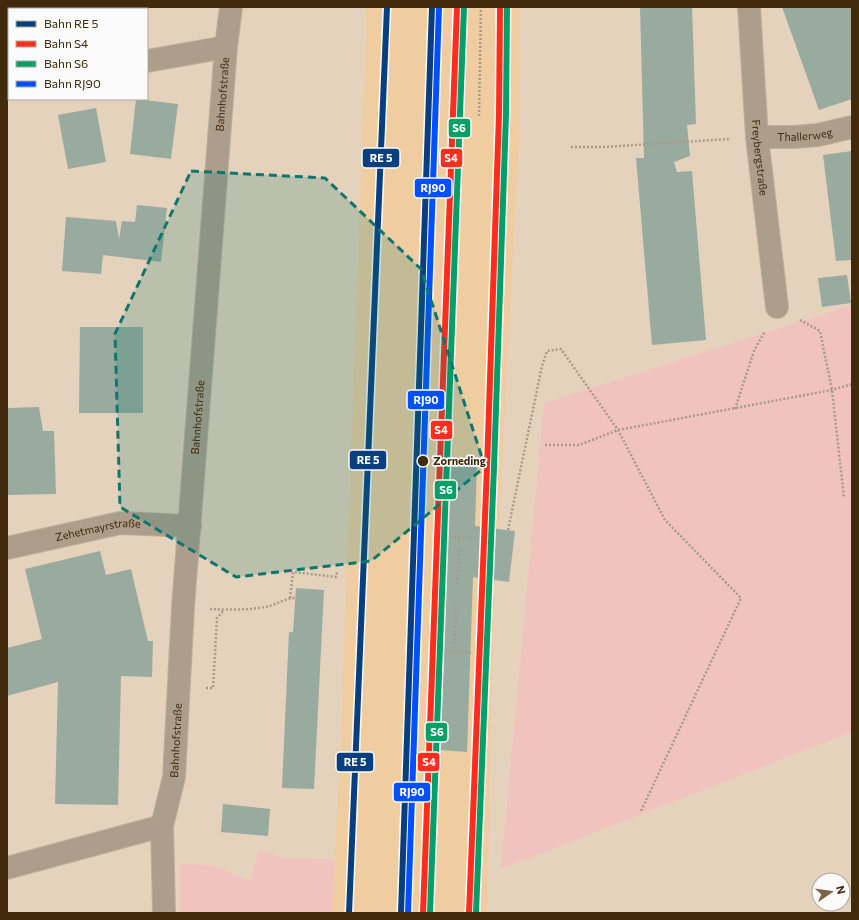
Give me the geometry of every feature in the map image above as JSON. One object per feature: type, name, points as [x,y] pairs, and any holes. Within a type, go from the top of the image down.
[{"type":"street","name":"Bahnhofstraße","points":[[164,913],[162,826],[174,777],[183,608],[226,47],[231,7]]},
{"type":"street","name":"Freybergstraße","points":[[749,7],[757,137],[777,307]]},
{"type":"street","points":[[148,61],[226,47]]},
{"type":"street","name":"Thallerweg","points":[[757,137],[794,137],[852,127]]},
{"type":"street","name":"Zehetmayrstraße","points":[[7,548],[120,523],[190,526]]},
{"type":"street","points":[[7,868],[162,826]]},
{"type":"path","points":[[480,116],[481,7]]},
{"type":"path","points":[[571,147],[605,147],[702,141]]},
{"type":"path","points":[[735,408],[754,351],[777,307],[820,331],[832,390],[844,498]]},
{"type":"path","points":[[508,530],[542,366],[547,351],[561,349],[618,430],[665,520],[741,598],[641,812]]},
{"type":"path","points":[[545,446],[579,445],[618,430],[832,390],[852,384]]},
{"type":"path","points":[[446,536],[475,538]]},
{"type":"path","points":[[457,584],[460,537]]},
{"type":"path","points":[[290,598],[293,572],[336,577],[337,572]]},
{"type":"path","points":[[224,610],[266,607],[290,598],[295,598]]},
{"type":"path","points":[[454,652],[456,606]]},
{"type":"path","points":[[441,651],[471,653]]},
{"type":"highlighted area","points":[[191,171],[325,178],[421,269],[485,467],[371,561],[236,577],[120,507],[115,334]]},
{"type":"shaded area","points":[[367,7],[519,7],[520,119],[493,640],[487,913],[332,913],[341,740]]},
{"type":"shaded area","points":[[852,305],[852,732],[501,869],[544,403]]},
{"type":"shaded area","points":[[259,850],[284,858],[334,859],[332,913],[180,913],[180,864],[213,865],[251,881]]},
{"type":"building","points":[[640,7],[692,7],[696,124],[687,125],[690,156],[674,162],[677,172],[692,171],[706,340],[652,345],[636,158],[644,158]]},
{"type":"building","points":[[782,7],[852,7],[852,99],[819,110]]},
{"type":"building","points":[[136,100],[178,104],[171,159],[130,154]]},
{"type":"building","points":[[96,108],[106,162],[68,169],[58,115]]},
{"type":"building","points":[[852,151],[852,260],[836,261],[823,155]]},
{"type":"building","points":[[137,205],[167,208],[161,262],[103,255],[101,274],[62,271],[66,217],[116,221],[119,239],[122,221],[135,222]]},
{"type":"building","points":[[847,275],[851,303],[822,307],[818,278]]},
{"type":"building","points":[[80,327],[143,327],[143,413],[79,413]]},
{"type":"building","points":[[39,407],[43,431],[54,431],[56,494],[7,495],[7,408]]},
{"type":"building","points":[[449,461],[477,462],[475,526],[515,531],[509,582],[473,577],[467,752],[439,750]]},
{"type":"building","points":[[100,551],[106,575],[131,569],[148,641],[153,641],[152,677],[121,676],[118,805],[55,804],[58,682],[7,696],[7,648],[42,639],[25,569]]},
{"type":"building","points":[[296,588],[324,590],[314,789],[282,788],[289,632],[293,632]]},
{"type":"building","points":[[223,804],[270,809],[268,836],[221,832]]},
{"type":"transit line","points":[[349,913],[387,7]]},
{"type":"transit line","points":[[401,913],[432,7]]},
{"type":"rail line","name":"RJ90","points":[[408,913],[439,7]]},
{"type":"rail line","name":"S4","points":[[423,913],[457,7]]},
{"type":"rail line","name":"S6","points":[[430,913],[464,7]]},
{"type":"rail line","name":"S4","points":[[469,913],[487,467],[499,114],[500,7]]},
{"type":"rail line","name":"S6","points":[[476,913],[494,467],[506,114],[507,7]]},
{"type":"place","name":"Zorneding","points":[[423,461]]}]
